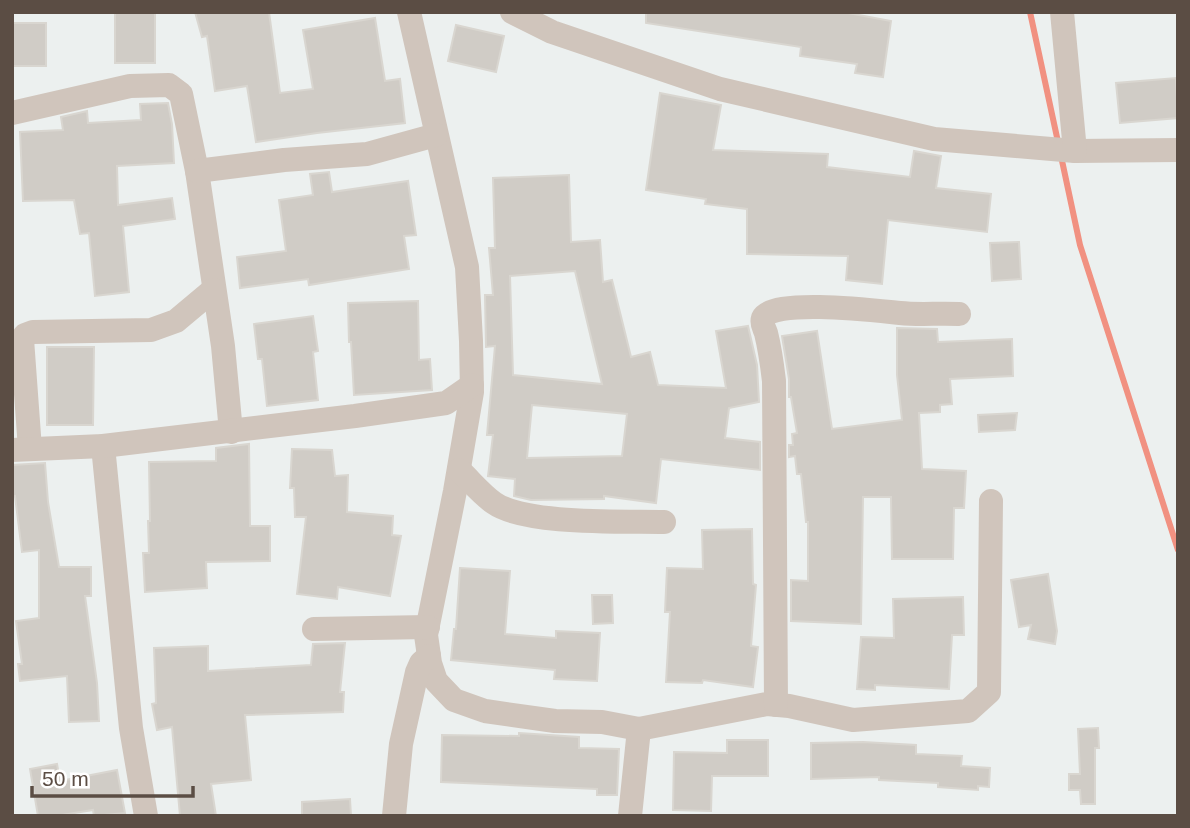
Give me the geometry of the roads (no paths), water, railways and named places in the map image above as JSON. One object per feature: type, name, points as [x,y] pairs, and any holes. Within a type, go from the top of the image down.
[{"type":"street","points":[[409,12],[467,267],[472,385],[459,470],[428,627],[429,656],[436,681],[454,700],[485,711],[555,721],[603,722],[639,729],[767,704],[853,720],[968,711],[989,692],[991,501]]},
{"type":"street","points":[[512,12],[552,32],[720,89],[934,139],[1075,151],[1178,150]]},
{"type":"street","points":[[1062,12],[1075,151]]},
{"type":"street","points":[[12,113],[130,86],[169,85],[181,94],[197,171],[223,346],[231,432]]},
{"type":"street","points":[[197,171],[284,160],[367,154],[436,135]]},
{"type":"street","points":[[213,290],[176,321],[151,330],[33,332],[24,335],[21,449],[103,446],[231,432],[446,402],[472,385]]},
{"type":"street","points":[[776,705],[774,380],[771,353],[762,324],[764,317],[767,313],[788,308],[848,307],[902,313],[959,314]]},
{"type":"street","points":[[446,402],[468,414]]},
{"type":"street","points":[[103,446],[131,728],[146,816]]},
{"type":"street","points":[[459,470],[495,504],[522,513],[549,519],[664,523]]},
{"type":"street","points":[[314,629],[428,627]]},
{"type":"street","points":[[394,816],[401,744],[417,672],[421,663],[429,656]]},
{"type":"street","points":[[413,699],[449,695]]},
{"type":"street","points":[[630,816],[639,729]]},
{"type":"waterway","points":[[1030,12],[1058,142]]},
{"type":"waterway","points":[[1061,156],[1080,245],[1178,550]]}]
